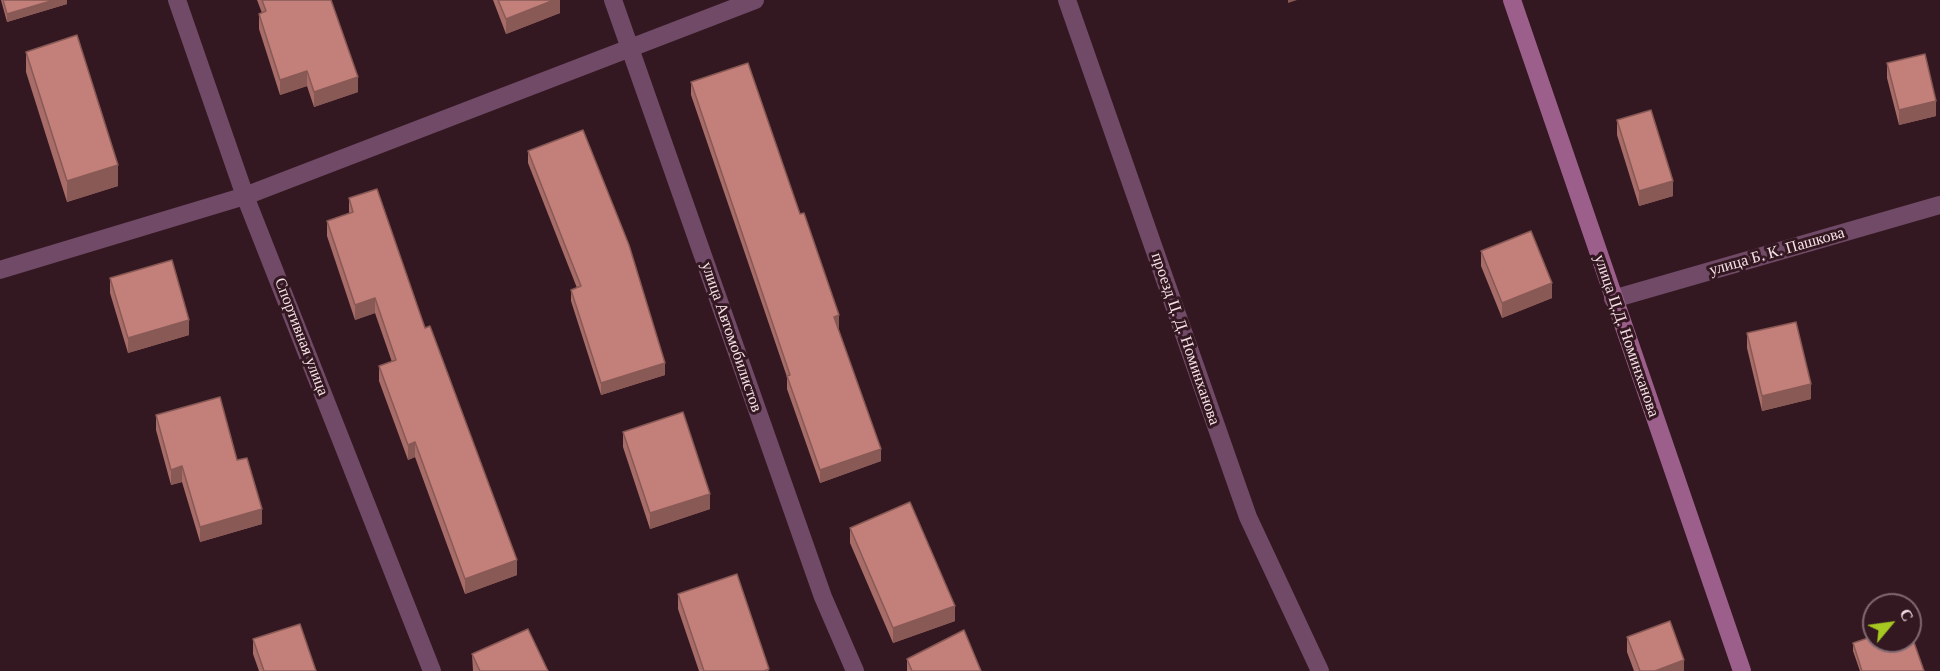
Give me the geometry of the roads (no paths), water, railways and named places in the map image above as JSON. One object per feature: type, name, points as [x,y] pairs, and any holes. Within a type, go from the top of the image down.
[{"type":"street","name":"Спортивная улица","points":[[177,0],[245,195],[432,671]]},
{"type":"street","name":"улица Автомобилистов","points":[[613,0],[823,597],[855,671]]},
{"type":"street","points":[[0,270],[245,195],[755,0]]},
{"type":"street","name":"проезд Ц. Д. Номинханова","points":[[1067,0],[1248,517],[1320,671]]},
{"type":"street","name":"улица Ц.Д. Номинханова","points":[[1512,0],[1742,671]]},
{"type":"street","name":"улица Б. К. Пашкова","points":[[1613,299],[1940,205]]}]
